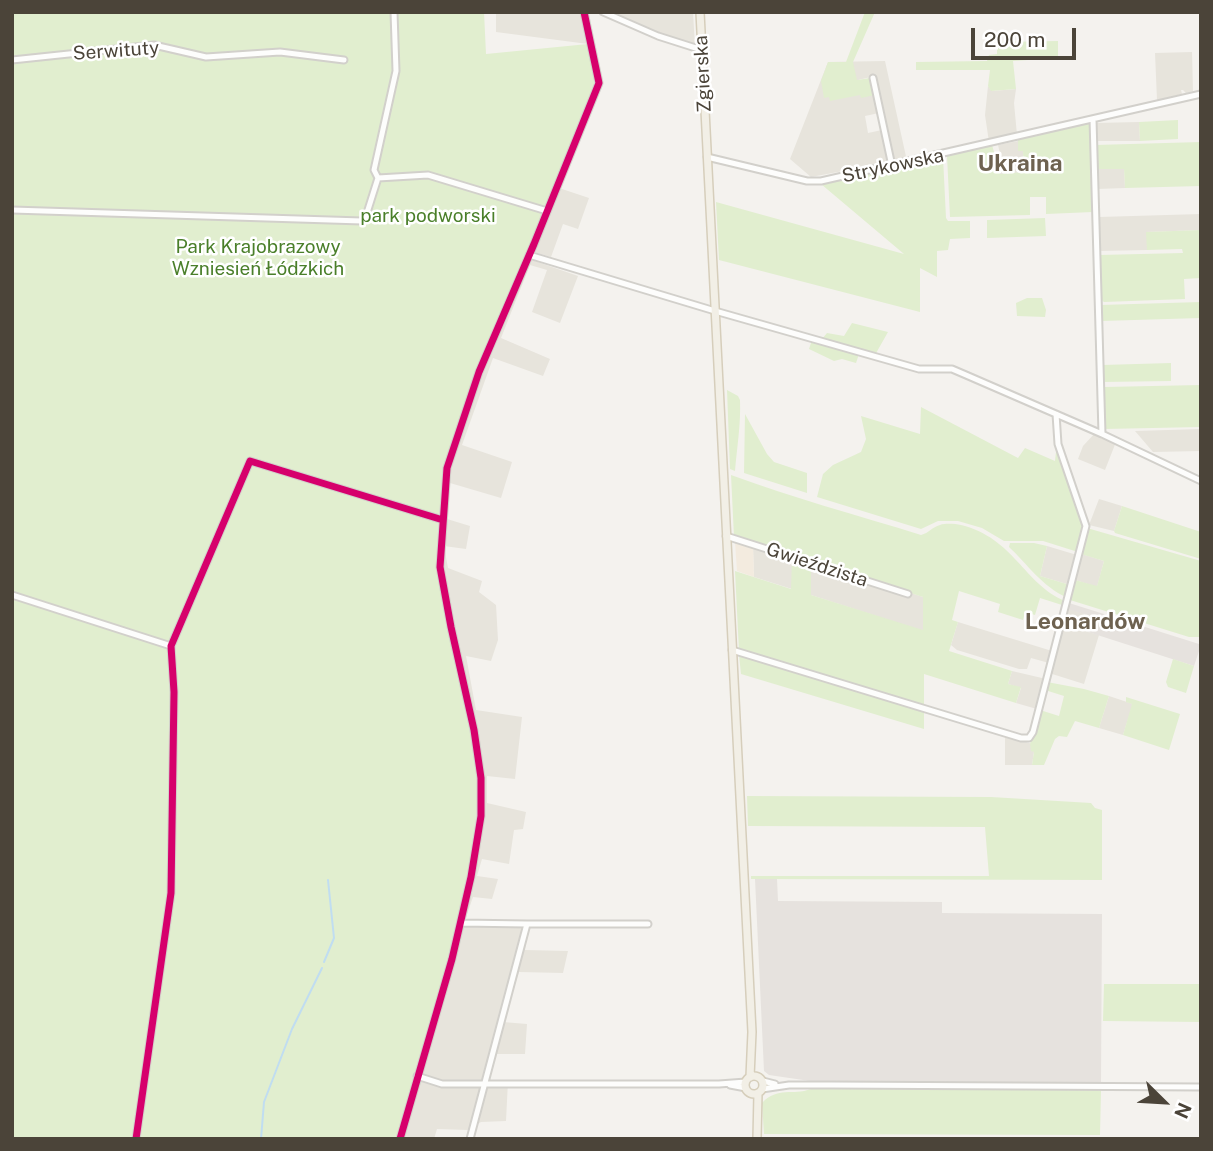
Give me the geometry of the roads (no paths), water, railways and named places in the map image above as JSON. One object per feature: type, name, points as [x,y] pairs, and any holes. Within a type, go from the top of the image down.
[{"type":"main road","name":"Zgierska","points":[[700,12],[757,1139]]},
{"type":"street","points":[[12,210],[362,221],[378,178],[374,170],[396,71],[394,12]]},
{"type":"street","points":[[400,1139],[461,923],[478,840],[482,785],[470,708],[441,574],[447,468],[484,360],[599,80],[584,12]]},
{"type":"street","points":[[603,12],[658,36],[702,50]]},
{"type":"street","name":"Serwituty","points":[[12,60],[154,45],[206,57],[280,52],[344,60]]},
{"type":"street","points":[[873,78],[892,166]]},
{"type":"street","name":"Strykowska","points":[[707,157],[811,182],[892,166],[1201,94]]},
{"type":"street","points":[[1093,119],[1102,434]]},
{"type":"street","points":[[378,178],[428,175],[547,211]]},
{"type":"street","points":[[529,255],[919,369],[952,369],[1102,434],[1201,481]]},
{"type":"street","points":[[732,650],[1021,738],[1029,738],[1087,524],[1058,444],[1056,414]]},
{"type":"street","points":[[136,1139],[171,892],[174,692],[171,646],[250,461],[443,520]]},
{"type":"street","name":"Gwieździsta","points":[[726,536],[908,594]]},
{"type":"street","points":[[12,595],[171,646]]},
{"type":"street","points":[[461,923],[648,925]]},
{"type":"street","points":[[470,1139],[527,924]]},
{"type":"street","points":[[416,1076],[442,1084],[1201,1087]]},
{"type":"waterway","points":[[324,962],[334,938],[328,880]]},
{"type":"waterway","points":[[261,1139],[264,1102],[292,1029],[322,968]]},
{"type":"district","name":"Ukraina","points":[[1020,164]]},
{"type":"district","name":"Leonardów","points":[[1085,622]]},
{"type":"park label","name":"park podworski","points":[[428,216]]},
{"type":"park label","name":"Park Krajobrazowy Wzniesień Łódzkich","points":[[258,258]]}]
